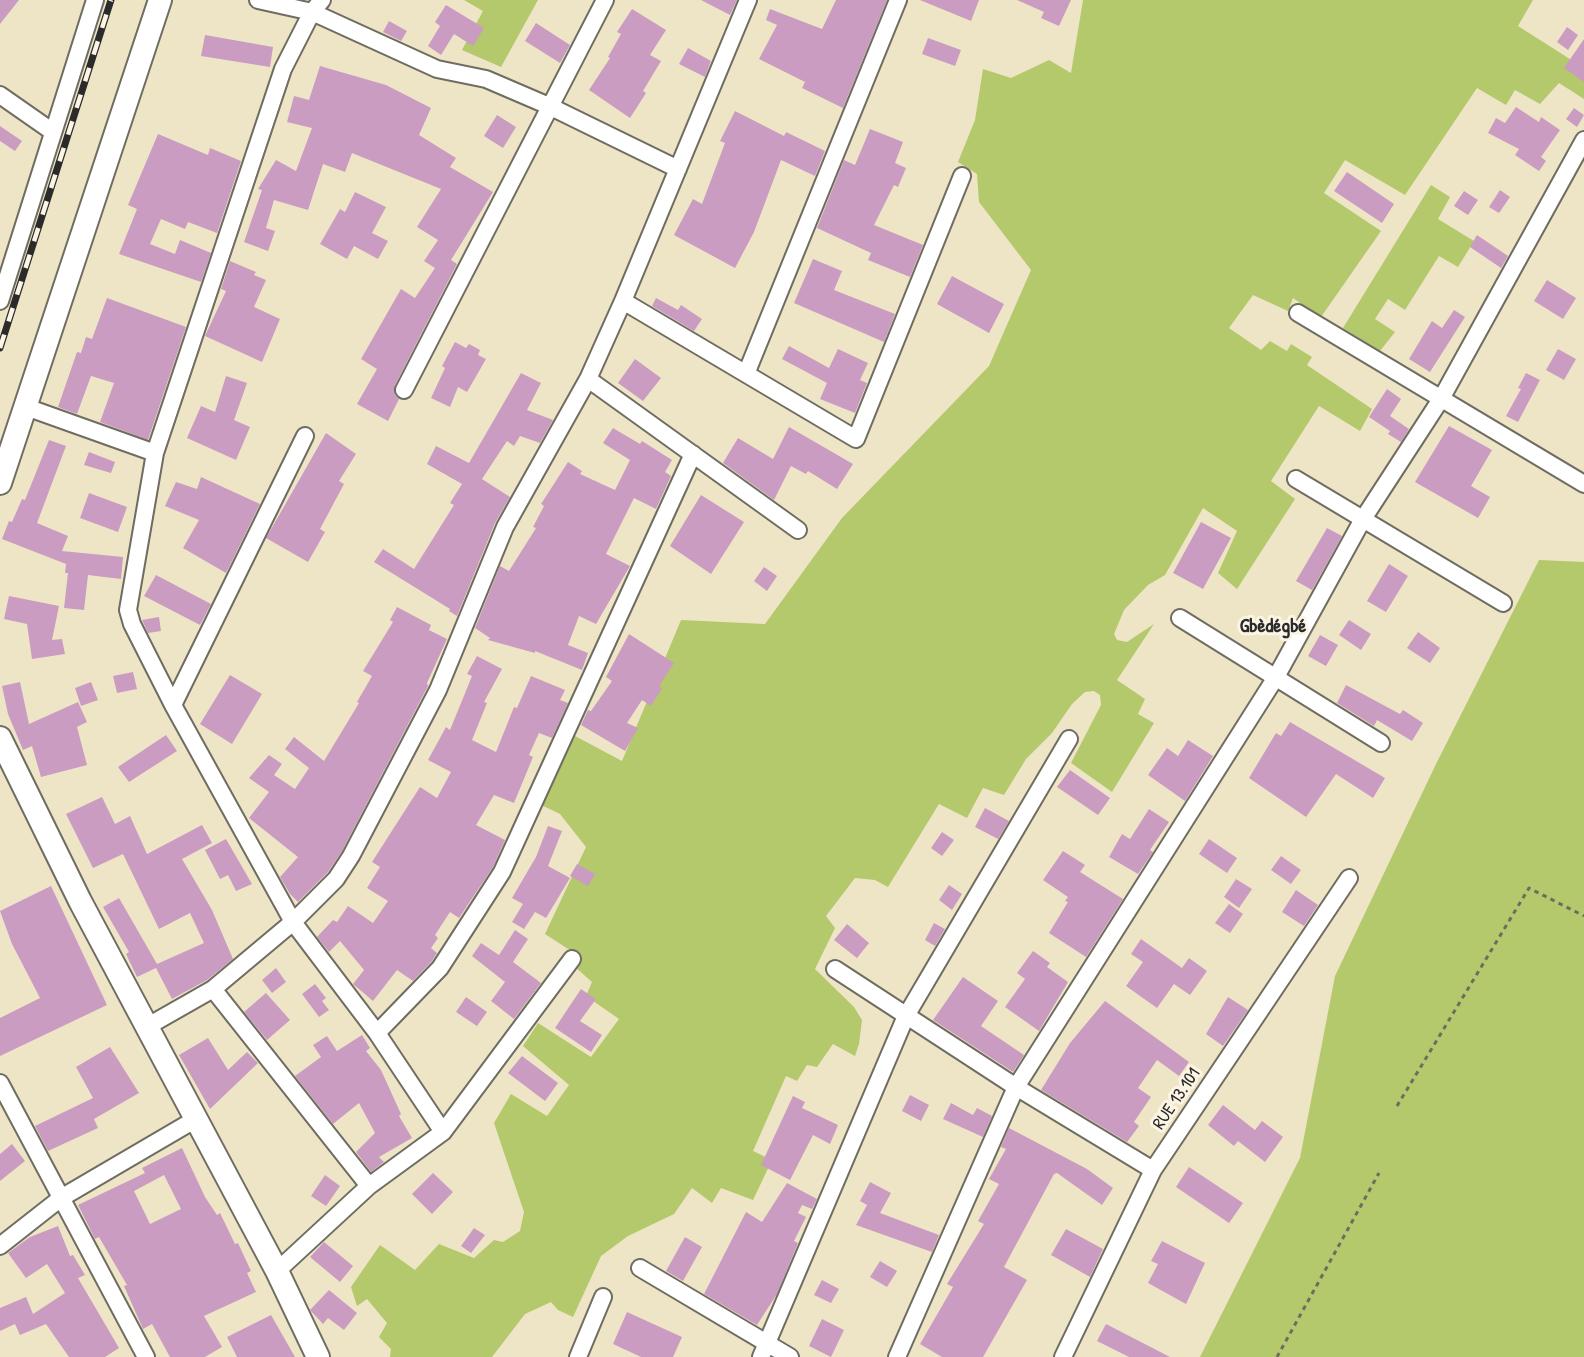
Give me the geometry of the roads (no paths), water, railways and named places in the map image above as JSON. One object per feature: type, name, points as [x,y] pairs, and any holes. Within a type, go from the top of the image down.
[{"type":"main road","points":[[0,483],[160,0]]},
{"type":"main road","points":[[0,738],[80,901],[278,1271],[318,1357]]},
{"type":"street","points":[[0,301],[95,0]]},
{"type":"street","points":[[258,0],[317,6],[437,69],[486,80],[549,106],[678,169]]},
{"type":"street","points":[[404,390],[605,0]]},
{"type":"street","points":[[148,1026],[213,989],[293,922],[336,879],[387,792],[438,690],[505,527],[588,379],[623,301],[748,0]]},
{"type":"street","points":[[746,374],[898,0]]},
{"type":"street","points":[[317,6],[283,69],[155,453],[128,610],[132,624],[173,705],[293,922],[377,1033],[443,1132]]},
{"type":"street","points":[[0,95],[53,132]]},
{"type":"street","points":[[897,1357],[1016,1087],[1276,677],[1363,519],[1441,399],[1584,140]]},
{"type":"street","points":[[623,301],[856,439],[962,176]]},
{"type":"street","points":[[1298,313],[1584,484]]},
{"type":"street","points":[[588,379],[798,530]]},
{"type":"street","points":[[26,406],[155,453]]},
{"type":"street","points":[[173,705],[305,436]]},
{"type":"street","points":[[377,1033],[440,968],[502,872],[693,454]]},
{"type":"street","points":[[1296,479],[1503,603]]},
{"type":"street","points":[[1180,618],[1381,743]]},
{"type":"street","points":[[764,1350],[906,1016],[1069,739]]},
{"type":"street","name":"RUE 13.101","points":[[1063,1357],[1153,1170],[1349,878]]},
{"type":"street","points":[[278,1271],[369,1186],[443,1132],[572,959]]},
{"type":"street","points":[[835,969],[1016,1087],[1153,1170]]},
{"type":"street","points":[[213,989],[369,1186]]},
{"type":"street","points":[[0,1083],[146,1357]]},
{"type":"street","points":[[0,1246],[61,1198],[196,1119]]},
{"type":"street","points":[[640,1268],[764,1350],[790,1357]]},
{"type":"street","points":[[578,1357],[603,1298]]},
{"type":"railway","points":[[0,348],[111,0]]},
{"type":"district","name":"Gbèdégbé","points":[[1273,627]]}]
